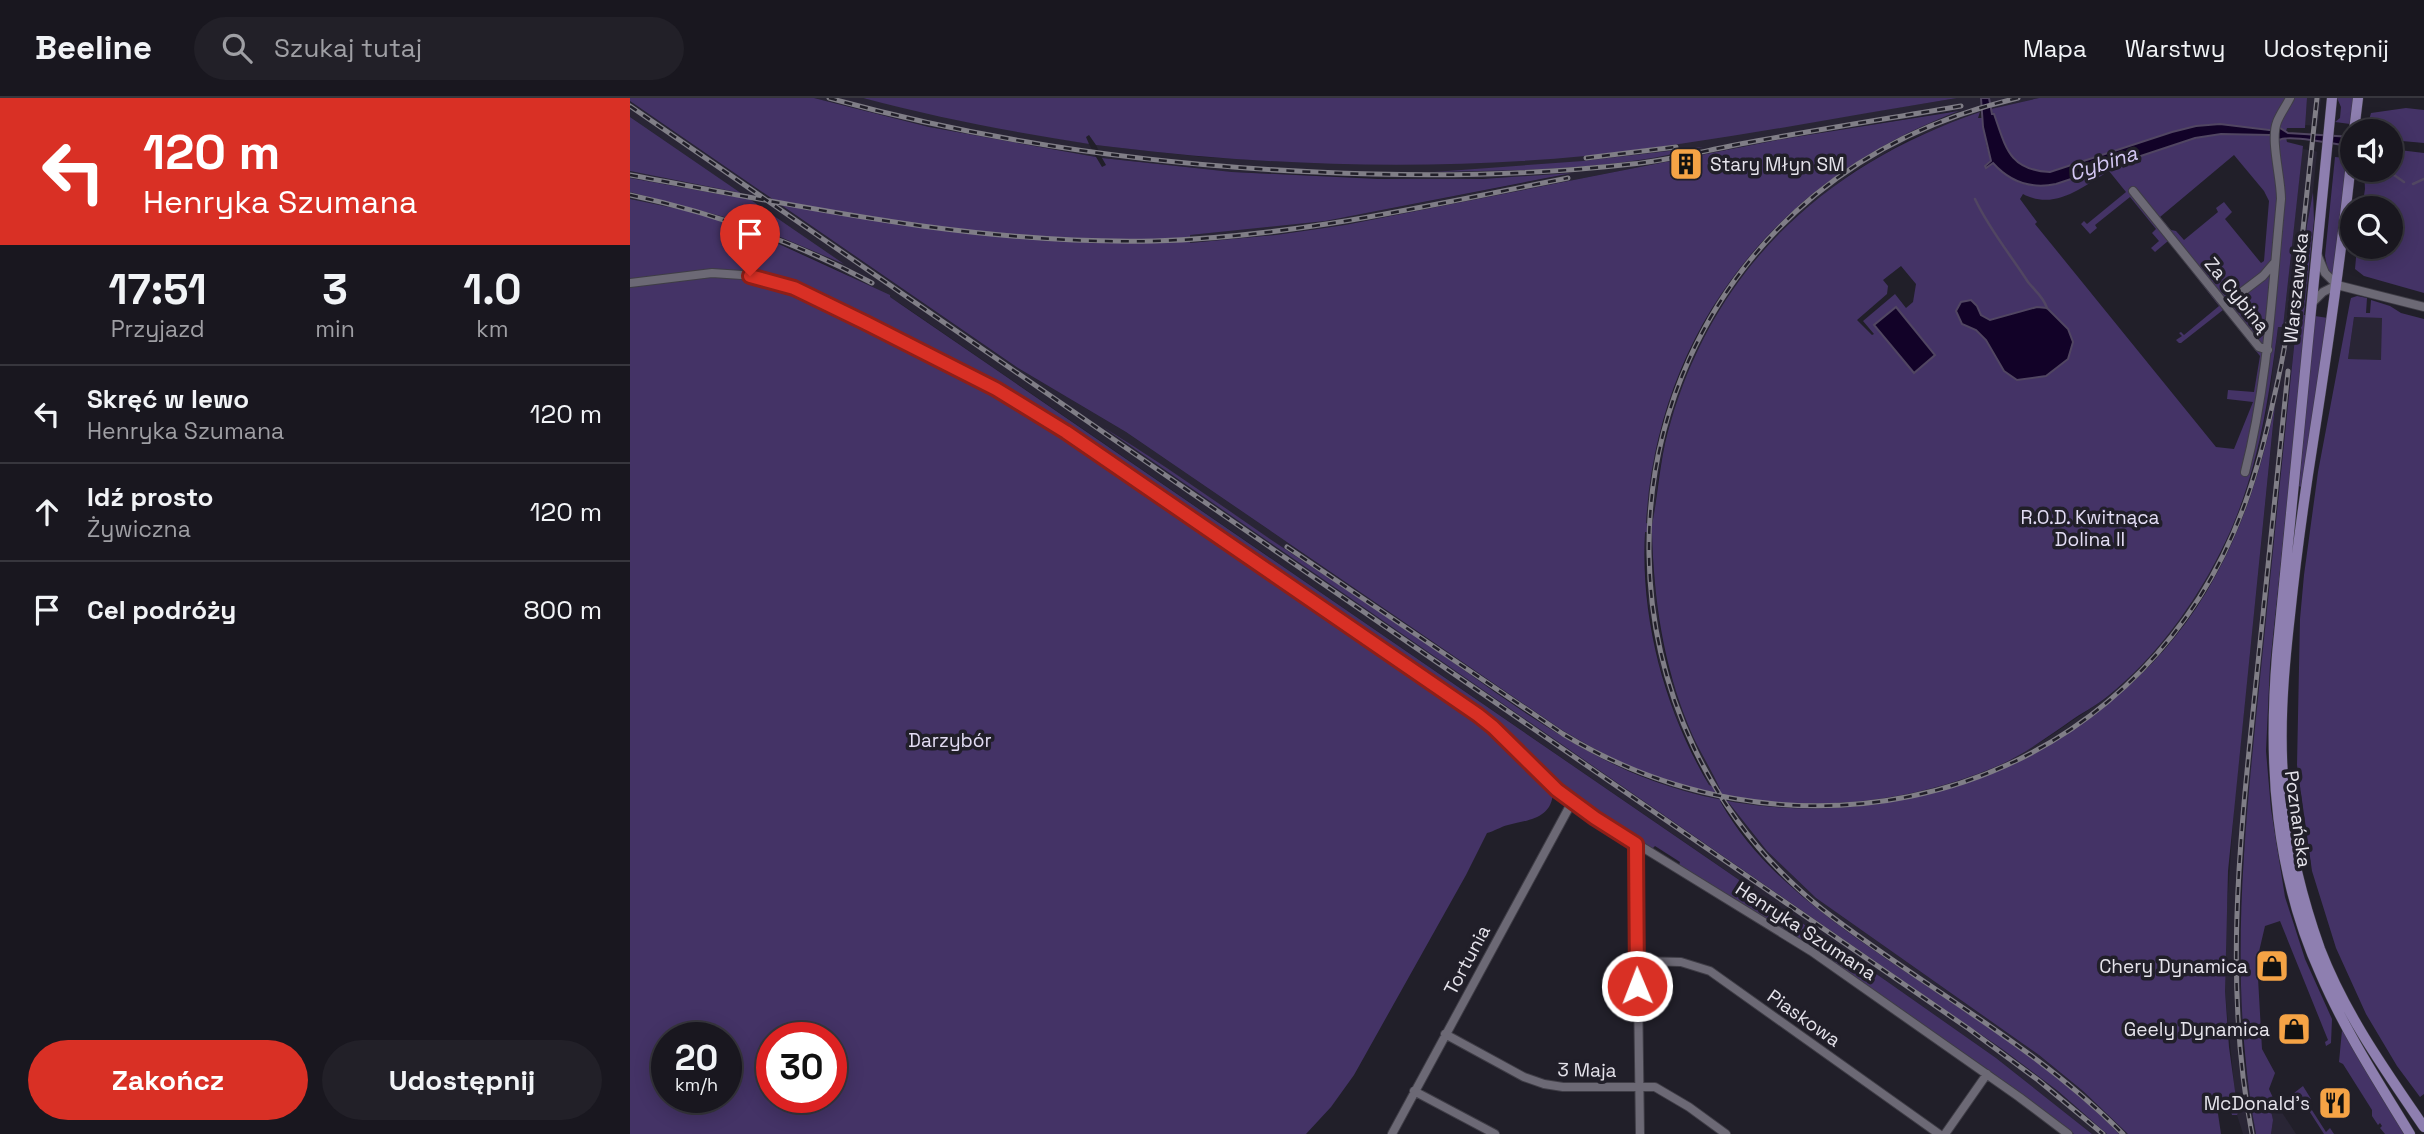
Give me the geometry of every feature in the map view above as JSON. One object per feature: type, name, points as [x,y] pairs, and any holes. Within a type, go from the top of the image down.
[{"type":"main road","name":"Warszawska","points":[[2295,481],[2333,98]]},
{"type":"main road","points":[[2355,119],[2358,98]]},
{"type":"main road","name":"Warszawska","points":[[2307,482],[2337,285],[2349,182]]},
{"type":"main road","name":"Poznańska","points":[[2295,481],[2273,713],[2274,784],[2283,853],[2298,912],[2321,976],[2354,1039],[2410,1134]]},
{"type":"main road","name":"Poznańska","points":[[2307,482],[2295,568],[2283,700],[2282,768],[2290,838],[2309,915],[2331,975],[2375,1056],[2424,1127]]},
{"type":"street","points":[[2268,350],[2281,180],[2273,139],[2276,124],[2290,98]]},
{"type":"street","name":"Za Cybiną","points":[[2133,191],[2259,347],[2268,350],[2258,425],[2245,472]]},
{"type":"street","points":[[2317,254],[2327,276],[2337,285],[2424,307]]},
{"type":"street","points":[[2225,305],[2263,276],[2274,262]]},
{"type":"street","name":"Henryka Szumana","points":[[630,283],[712,274],[742,275],[775,282],[805,293],[1010,397],[1089,447],[1485,720],[1572,802],[1636,844],[1770,924],[1987,1074],[2068,1134]]},
{"type":"street","points":[[2312,303],[2323,292],[2337,285]]},
{"type":"street","name":"Tortunia","points":[[1392,1134],[1572,802]]},
{"type":"street","points":[[1636,844],[1640,1134]]},
{"type":"street","name":"Piaskowa","points":[[1637,961],[1681,962],[1710,971],[1942,1134]]},
{"type":"street","name":"3 Maja","points":[[1445,1034],[1534,1082],[1563,1087],[1655,1087],[1726,1134]]},
{"type":"street","points":[[1942,1134],[1987,1074]]},
{"type":"street","points":[[1414,1091],[1495,1134]]},
{"type":"shaded area","points":[[814,98],[863,98],[963,121],[1089,144],[1096,157],[929,127]]},
{"type":"shaded area","points":[[1957,98],[2039,98],[1980,112],[1908,140],[1853,172],[1796,217],[1755,261],[1725,302],[1695,356],[1667,432],[1652,533],[1659,624],[1668,670],[1720,788],[1709,785],[1676,717],[1659,663],[1648,603],[1645,544],[1647,501],[1654,457],[1670,398],[1692,346],[1718,298],[1744,262],[1783,219],[1821,186],[1863,156],[1896,137],[1954,111],[1783,139],[1345,225],[1190,243],[1190,235],[1344,217],[1565,175],[1435,180],[1232,172],[1102,158],[1096,145],[1203,157],[1294,162],[1435,164],[1509,161],[1638,150]]},
{"type":"shaded area","points":[[2307,98],[2321,98],[2318,126],[2305,125]]},
{"type":"shaded area","points":[[630,101],[1018,368],[1126,432],[1562,730],[1637,770],[1673,783],[1753,801],[1796,804],[1836,803],[1903,795],[2000,765],[2044,740],[2106,698],[2127,679],[2172,628],[2196,595],[2223,549],[2256,460],[2269,400],[2278,327],[2283,327],[2302,151],[2317,152],[2281,469],[2242,872],[2239,933],[2243,1050],[2256,1134],[2243,1134],[2237,1115],[2225,991],[2225,935],[2234,808],[2274,416],[2248,509],[2221,568],[2178,633],[2131,683],[2075,728],[1987,776],[1932,794],[1836,810],[1753,806],[1712,798],[1672,788],[1599,757],[1526,712],[1130,445],[2002,1049],[2058,1091],[2107,1134],[2092,1134],[1996,1058],[1885,980],[901,304],[832,267],[742,227],[630,199],[630,192],[729,217],[792,240],[838,261],[630,117]]},
{"type":"shaded area","points":[[630,171],[723,188],[736,192],[735,197],[630,178]]},
{"type":"shaded area","points":[[2354,317],[2382,318],[2382,361],[2348,359]]},
{"type":"shaded area","points":[[1720,801],[1729,803],[1767,851],[1816,898],[2039,1055],[2083,1091],[2128,1134],[2119,1134],[2045,1068],[1823,914],[1763,858]]},
{"type":"shaded area","points":[[2274,1100],[2296,1134],[2271,1134],[2273,1120],[2269,1102]]},
{"type":"green space","name":"R.O.D. Kwitnąca Dolina II","points":[[630,98],[814,98],[929,127],[1096,157],[1102,167],[1106,165],[1102,158],[1232,172],[1378,179],[1482,179],[1572,173],[1325,221],[1190,235],[1190,243],[1345,225],[1783,139],[1959,111],[1894,140],[1835,176],[1784,220],[1739,269],[1703,324],[1675,386],[1655,452],[1646,523],[1652,525],[1671,421],[1691,365],[1717,314],[1749,268],[1786,227],[1828,191],[1874,160],[1925,134],[1980,112],[1978,118],[1984,118],[1986,144],[1991,161],[1985,165],[1987,167],[1993,163],[2009,177],[2024,184],[2049,185],[2163,147],[2221,134],[2172,132],[2071,167],[2050,172],[2031,171],[2016,162],[2008,151],[1991,109],[2039,98],[2307,98],[2305,128],[2287,128],[2282,137],[2286,138],[2287,142],[2303,146],[2283,327],[2278,327],[2259,441],[2244,497],[2233,524],[2221,551],[2186,611],[2142,665],[2108,696],[2011,760],[1958,781],[1913,793],[1819,804],[1726,796],[1680,785],[1626,765],[1562,730],[1126,432],[1018,368],[630,101]],"holes":[[[2234,155],[2269,201],[2264,261],[2261,263],[2225,219],[2232,212],[2224,202],[2216,208],[2218,212],[2184,240],[2160,217]],[[2109,171],[2126,192],[2087,224],[2084,221],[2081,224],[2090,234],[2097,228],[2095,225],[2130,197],[2156,229],[2152,233],[2159,241],[2151,248],[2155,252],[2168,241],[2219,306],[2184,335],[2179,333],[2182,336],[2176,340],[2179,343],[2223,310],[2260,356],[2254,392],[2228,390],[2227,399],[2253,402],[2234,449],[2216,447],[2035,224],[2037,222],[2020,199],[2023,194],[2046,200],[2078,190]],[[1901,266],[1916,284],[1913,302],[1906,308],[1895,294],[1863,321],[1874,334],[1872,335],[1857,320],[1887,294],[1888,286],[1883,280]],[[1977,306],[1981,315],[1990,320],[2036,307],[2047,308],[2068,329],[2004,371],[1986,340],[1976,330]],[[1645,532],[1652,533],[1662,632],[1680,703],[1692,735],[1720,789],[1709,785],[1693,756],[1668,695],[1651,631]]]},
{"type":"green space","points":[[863,98],[1957,98],[1631,151],[1526,161],[1408,165],[1230,159],[1096,145],[1089,135],[1086,137],[1089,144],[1032,135]]},
{"type":"green space","points":[[2337,98],[2354,98],[2351,119],[2335,122],[2340,118],[2341,107]]},
{"type":"green space","points":[[2406,108],[2424,110],[2424,143],[2403,141],[2403,119],[2369,119],[2371,113]]},
{"type":"green space","points":[[630,117],[844,264],[747,223],[630,192],[630,178],[735,197],[736,192],[630,171]]},
{"type":"green space","points":[[1703,147],[1647,159],[1588,166],[1434,172],[1583,161]]},
{"type":"green space","points":[[2403,150],[2424,153],[2424,293],[2364,276],[2355,269],[2356,259],[2403,259],[2403,196],[2364,196],[2365,182],[2403,182]]},
{"type":"green space","points":[[2335,157],[2340,157],[2340,182],[2344,182],[2343,196],[2340,196],[2334,279],[2328,272],[2325,256]]},
{"type":"green space","points":[[2313,192],[2314,220],[2304,315],[2307,315],[2270,665],[2266,751],[2271,809],[2285,897],[2305,959],[2332,1019],[2331,1043],[2326,1046],[2325,1042],[2328,1040],[2280,921],[2265,926],[2257,960],[2262,1049],[2275,1073],[2269,1089],[2274,1100],[2269,1102],[2273,1120],[2271,1134],[2256,1134],[2242,1017],[2245,844],[2295,336]]},
{"type":"green space","name":"Darzybór","points":[[630,199],[693,212],[742,227],[890,295],[1885,980],[1996,1058],[2092,1134],[2074,1134],[1990,1071],[1795,936],[1679,865],[1680,862],[1655,846],[1652,849],[1586,807],[1549,778],[1478,710],[1096,448],[996,389],[1467,707],[1510,744],[1508,754],[1511,753],[1553,792],[1548,808],[1538,817],[1487,833],[1354,1075],[1331,1107],[1306,1134],[630,1134]]},
{"type":"green space","points":[[2351,298],[2367,298],[2366,313],[2370,313],[2371,300],[2401,313],[2424,319],[2424,1094],[2420,1097],[2397,1066],[2366,1014],[2336,948],[2312,871],[2297,765],[2300,619],[2304,575],[2318,472]],"holes":[[[2354,317],[2382,318],[2381,360],[2348,359]]]},
{"type":"green space","points":[[2315,316],[2328,318],[2301,487],[2299,486]]},
{"type":"green space","points":[[2275,405],[2228,871],[2225,991],[2238,1113],[2232,1115],[2228,1099],[2225,1100],[2225,1105],[2217,1107],[2221,1134],[2128,1134],[2083,1091],[2039,1055],[1816,898],[1767,851],[1729,803],[1720,801],[1753,848],[1772,869],[1815,907],[2065,1084],[2119,1134],[2107,1134],[2058,1091],[2002,1049],[1103,427],[1390,618],[1526,713],[1601,758],[1656,782],[1714,798],[1772,807],[1832,808],[1891,802],[1949,788],[2005,767],[2058,739],[2103,708],[2142,673],[2175,636],[2204,596],[2227,553],[2247,507]]},
{"type":"green space","points":[[2342,1030],[2404,1134],[2385,1134],[2343,1064],[2339,1062]]},
{"type":"green space","points":[[2303,1086],[2311,1099],[2308,1104],[2326,1132],[2330,1128],[2334,1134],[2324,1134],[2306,1106],[2298,1104],[2294,1093]]},
{"type":"water","name":"Cybina","points":[[1981,98],[1989,98],[1992,114],[2011,155],[2026,167],[2050,172],[2196,126],[2220,124],[2277,131],[2280,128],[2288,133],[2340,136],[2340,144],[2303,139],[2279,140],[2277,136],[2270,135],[2221,134],[2195,138],[2056,184],[2038,186],[2014,179],[1993,163],[1986,168],[1991,161],[1983,127]]},
{"type":"water","points":[[1971,300],[1981,315],[1990,320],[2037,307],[2047,308],[2068,329],[2073,342],[2068,359],[2046,376],[2017,380],[2004,371],[1986,340],[1976,330],[1962,324],[1956,311],[1961,302]]},
{"type":"water","points":[[1896,307],[1935,355],[1914,373],[1874,325]]},
{"type":"waterway","points":[[2413,184],[2424,179]]},
{"type":"waterway","points":[[1975,199],[1993,231],[2047,308]]},
{"type":"railway","points":[[829,98],[889,114],[1009,139],[1131,157],[1254,169],[1435,175],[1553,171],[1647,162],[1961,106]]},
{"type":"railway","points":[[2018,98],[1937,123],[1886,147],[1815,195],[1741,271],[1689,359],[1658,454],[1649,553],[1661,652],[1694,747],[1747,834],[1822,909],[2015,1044],[2089,1102],[2123,1134]]},
{"type":"railway","points":[[2292,333],[2317,98]]},
{"type":"railway","points":[[630,106],[1969,1029],[2038,1080],[2103,1134]]},
{"type":"railway","points":[[1586,158],[1676,147]]},
{"type":"railway","points":[[630,175],[890,222],[1022,237],[1088,241],[1154,241],[1258,233],[1414,209],[1568,178]]},
{"type":"railway","points":[[630,195],[754,230],[814,254],[872,283]]},
{"type":"railway","points":[[1287,547],[1563,734],[1647,775],[1734,799],[1822,806],[1910,796],[1993,771],[2071,729],[2140,672],[2199,598],[2236,528],[2261,454],[2280,373],[2288,323]]},
{"type":"railway","points":[[2252,1134],[2238,1026],[2236,972],[2239,864],[2288,371]]},
{"type":"place","name":"Stary Młyn SM","points":[[1686,164]]},
{"type":"place","name":"Chery Dynamica","points":[[2272,966]]},
{"type":"place","name":"Geely Dynamica","points":[[2294,1029]]},
{"type":"place","name":"McDonald's","points":[[2335,1103]]},
{"type":"route","points":[[750,276],[794,288],[1010,397],[1122,469],[1485,720],[1557,790],[1636,844],[1637,986]]}]
